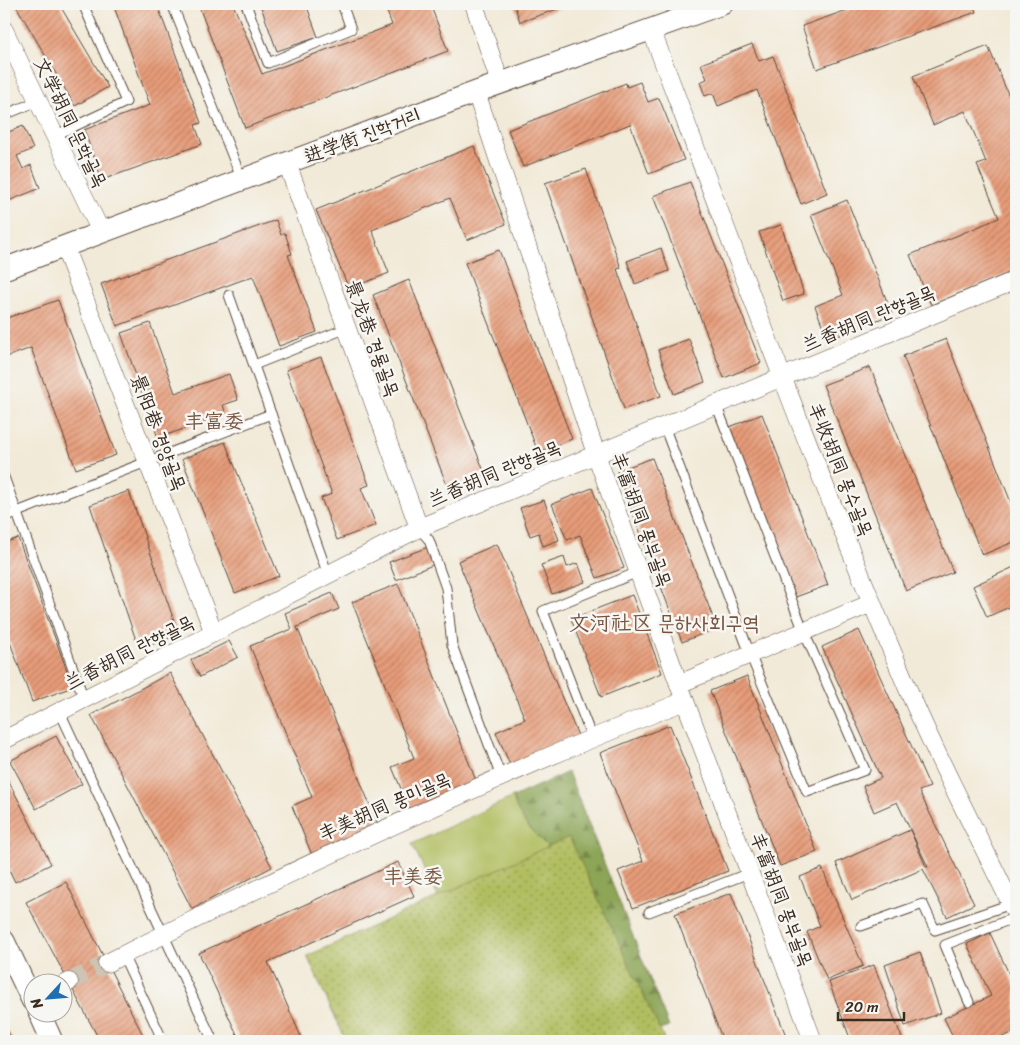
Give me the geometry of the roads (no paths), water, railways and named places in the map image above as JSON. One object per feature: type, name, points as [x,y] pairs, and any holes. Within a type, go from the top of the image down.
[{"type":"street","points":[[474,4],[500,83]]},
{"type":"street","name":"进学街 진학거리","points":[[4,269],[500,83],[722,4]]},
{"type":"street","name":"丰收胡同 풍수골목","points":[[651,29],[782,377],[872,603],[925,728],[1015,912]]},
{"type":"street","name":"文学胡同 문학골목","points":[[4,30],[101,232]]},
{"type":"street","name":"丰富胡同 풍부골목","points":[[476,92],[596,454],[685,701],[813,1041]]},
{"type":"street","name":"景龙巷 경룡골목","points":[[287,163],[419,528]]},
{"type":"street","name":"景阳巷 경양골목","points":[[64,246],[214,633]]},
{"type":"street","name":"兰香胡同 란향골목","points":[[4,740],[419,528],[1016,280]]},
{"type":"street","points":[[679,684],[872,603]]},
{"type":"street","name":"丰美胡同 풍미골목","points":[[107,963],[284,874],[501,777],[685,701]]},
{"type":"street","points":[[4,941],[22,979]]},
{"type":"street","points":[[43,1022],[52,1041]]},
{"type":"lane","points":[[54,136],[126,102],[83,4]]},
{"type":"lane","points":[[172,4],[242,180]]},
{"type":"lane","points":[[246,4],[268,63],[352,29],[342,4]]},
{"type":"lane","points":[[4,116],[38,101]]},
{"type":"lane","points":[[229,295],[328,575]]},
{"type":"lane","points":[[254,365],[347,328]]},
{"type":"lane","points":[[664,426],[750,654],[807,792],[864,770],[804,632],[716,404]]},
{"type":"lane","points":[[4,516],[272,414]]},
{"type":"lane","points":[[4,477],[84,699]]},
{"type":"lane","points":[[419,528],[429,540],[446,588],[452,645],[501,777]]},
{"type":"lane","points":[[592,738],[542,611],[638,572]]},
{"type":"lane","points":[[60,712],[213,1041]]},
{"type":"lane","points":[[649,912],[749,873]]},
{"type":"lane","points":[[861,926],[923,904],[935,930],[1015,912]]},
{"type":"lane","points":[[969,1002],[946,945],[1015,912]]},
{"type":"lane","points":[[123,955],[163,1041]]},
{"type":"tunnel","points":[[72,980],[107,963]]},
{"type":"district","name":"丰富委","points":[[214,421]]},
{"type":"district","name":"文河社区 문하사회구역","points":[[664,623]]},
{"type":"district","name":"丰美委","points":[[413,876]]}]
